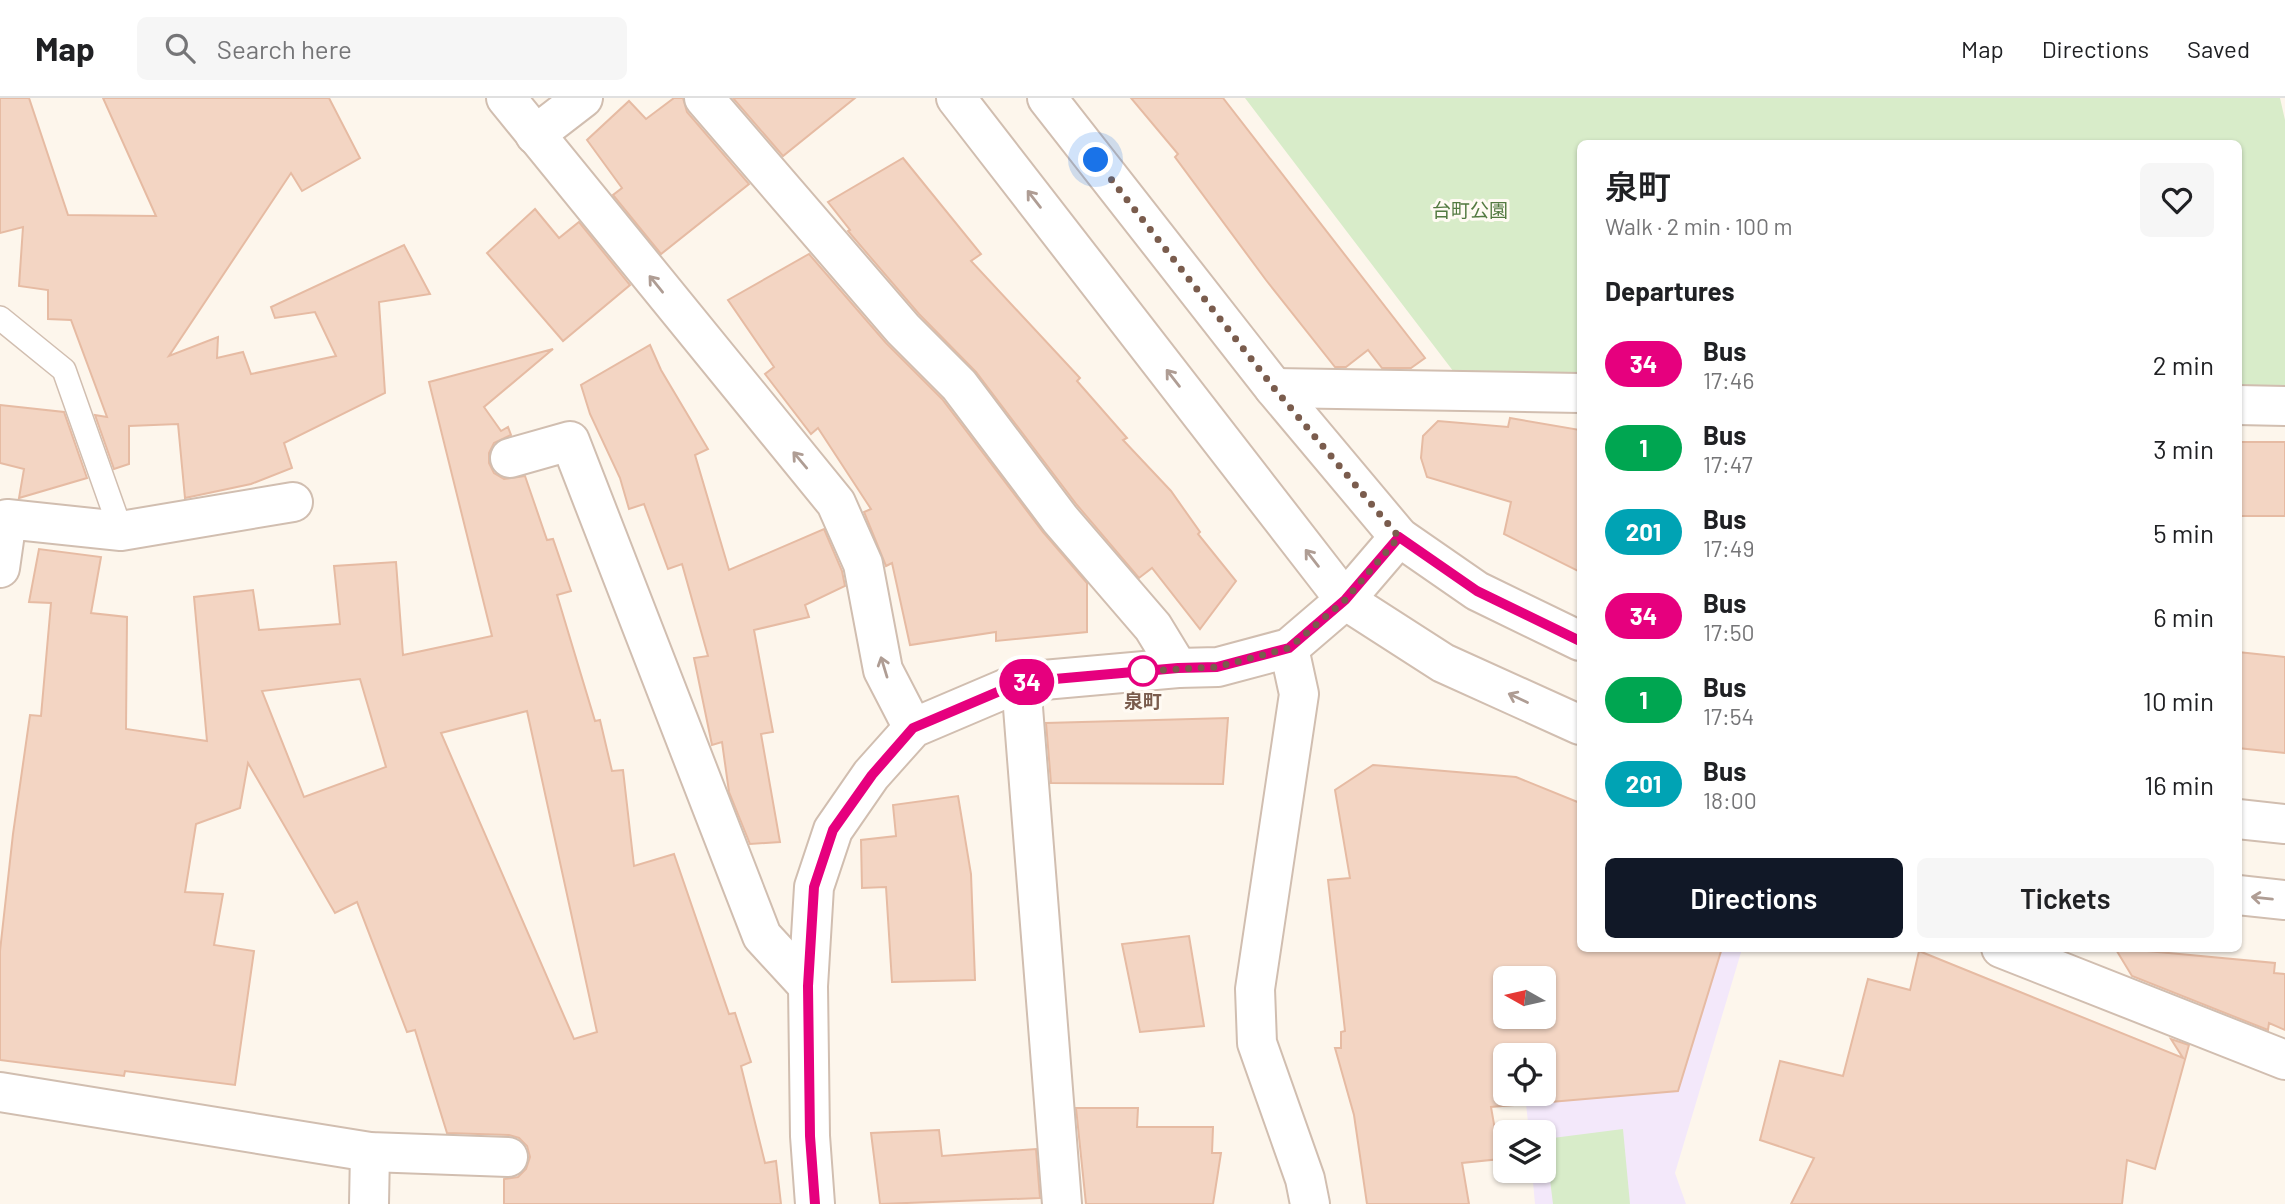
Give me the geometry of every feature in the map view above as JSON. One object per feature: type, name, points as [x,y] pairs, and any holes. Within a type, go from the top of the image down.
[{"type":"street","points":[[506,98],[836,503],[863,564],[883,670],[913,728]]},
{"type":"street","points":[[536,135],[583,98]]},
{"type":"street","points":[[704,98],[903,329],[959,385],[1060,519],[1153,627],[1178,668]]},
{"type":"street","points":[[956,98],[1345,600],[1443,663],[1577,724]]},
{"type":"street","points":[[1047,98],[1274,388],[1399,537],[1477,591],[1577,640]]},
{"type":"street","points":[[1274,388],[1577,393]]},
{"type":"street","points":[[2242,405],[2285,406]]},
{"type":"street","points":[[510,458],[570,441],[762,936],[808,986]]},
{"type":"street","points":[[0,568],[4,519],[121,531],[293,502]]},
{"type":"street","points":[[815,1204],[798,1135],[814,887],[833,830],[872,775],[913,728],[1021,682],[1217,667],[1289,648],[1345,600],[1399,537]]},
{"type":"street","points":[[1289,648],[1299,694],[1255,989],[1257,1043],[1305,1179],[1310,1204]]},
{"type":"street","points":[[1021,682],[1062,1204]]},
{"type":"street","points":[[2242,819],[2285,824]]},
{"type":"street","points":[[2242,895],[2285,900]]},
{"type":"street","points":[[2011,952],[2285,1060]]},
{"type":"street","points":[[0,1092],[370,1152],[508,1157]]},
{"type":"street","points":[[369,1204],[370,1152]]},
{"type":"lane","points":[[0,318],[64,370],[121,531]]},
{"type":"shaded area","points":[[1496,777],[1577,807],[1577,952],[1741,952],[1675,1173],[1686,1204],[1535,1204],[1533,1183],[1556,1183],[1556,1120],[1528,1120],[1526,1106],[1556,1106],[1556,1043],[1521,1043],[1519,1029],[1556,1029],[1556,966],[1513,966]]},
{"type":"green space","name":"台町公園","points":[[1245,98],[2280,98],[2285,120],[2285,392],[2242,391],[2242,140],[1577,140],[1577,385],[1463,384]]},
{"type":"green space","points":[[1623,1129],[1630,1204],[1553,1204],[1550,1183],[1556,1183],[1556,1138]]},
{"type":"building","points":[[0,98],[29,98],[68,215],[156,216],[103,98],[329,98],[360,158],[302,191],[291,173],[169,356],[218,337],[217,358],[243,352],[251,374],[336,356],[315,312],[275,318],[271,307],[404,245],[430,294],[379,302],[385,393],[284,443],[292,468],[251,484],[185,498],[178,424],[129,426],[129,464],[114,469],[95,415],[107,417],[71,320],[48,319],[48,290],[19,286],[23,227],[0,233]]},
{"type":"building","points":[[674,98],[683,98],[687,112],[749,184],[661,254],[613,195],[622,188],[587,140],[629,101],[646,119]]},
{"type":"building","points":[[733,98],[855,98],[783,156]]},
{"type":"building","points":[[1131,98],[1223,98],[1425,358],[1411,368],[1382,368],[1368,350],[1346,367],[1335,367],[1266,280],[1175,157],[1178,154]]},
{"type":"building","points":[[903,158],[981,254],[971,261],[1080,378],[1077,381],[1127,438],[1123,440],[1171,491],[1200,532],[1198,534],[1236,581],[1200,629],[1152,568],[1139,578],[1077,505],[976,372],[919,314],[848,231],[850,230],[828,202]]},
{"type":"building","points":[[535,209],[559,238],[579,222],[630,285],[563,341],[487,253]]},
{"type":"building","points":[[809,254],[886,343],[942,399],[1043,532],[1087,583],[1087,632],[996,641],[996,632],[910,645],[892,563],[886,566],[864,512],[871,509],[818,428],[811,434],[765,374],[774,367],[728,300]]},
{"type":"building","points":[[650,345],[661,370],[708,449],[695,455],[729,570],[824,529],[842,571],[845,586],[805,605],[809,617],[754,630],[773,732],[761,734],[780,842],[750,844],[729,792],[722,742],[712,745],[694,658],[708,656],[682,564],[668,569],[644,504],[629,509],[620,478],[590,414],[581,385]]},
{"type":"building","points":[[553,349],[484,407],[501,431],[508,427],[511,435],[494,443],[489,453],[489,463],[494,473],[504,479],[525,476],[547,540],[553,539],[571,591],[557,595],[595,721],[600,720],[612,771],[623,770],[634,866],[674,854],[729,1014],[735,1013],[751,1062],[741,1066],[765,1163],[776,1161],[781,1204],[504,1204],[504,1179],[518,1177],[526,1169],[530,1157],[527,1146],[519,1138],[509,1135],[447,1133],[415,1030],[407,1032],[357,902],[335,913],[248,763],[240,808],[196,824],[185,892],[223,894],[214,945],[254,951],[235,1085],[125,1071],[124,1076],[0,1060],[0,951],[13,834],[30,715],[41,716],[51,603],[29,602],[39,549],[101,557],[91,613],[127,617],[126,729],[207,741],[194,597],[253,590],[259,630],[340,624],[334,566],[396,562],[403,655],[492,636],[429,382]],"holes":[[[360,679],[386,767],[304,797],[262,691]],[[527,711],[597,1032],[574,1039],[441,733]]]},
{"type":"building","points":[[0,405],[64,412],[87,478],[19,498],[24,469],[0,463]]},
{"type":"building","points":[[1510,418],[1577,429],[1577,570],[1504,534],[1511,502],[1427,477],[1421,458],[1423,436],[1438,421],[1508,427]]},
{"type":"building","points":[[2242,442],[2285,442],[2285,516],[2242,516]]},
{"type":"building","points":[[2242,652],[2285,657],[2285,753],[2242,748]]},
{"type":"building","points":[[1228,718],[1223,784],[1051,783],[1046,723]]},
{"type":"building","points":[[1373,765],[1516,777],[1577,802],[1577,952],[1721,952],[1678,1091],[1556,1101],[1556,1043],[1493,1043],[1493,1106],[1503,1106],[1491,1107],[1493,1160],[1462,1163],[1469,1204],[1367,1204],[1354,1115],[1335,1048],[1341,1048],[1341,1032],[1345,1031],[1328,880],[1350,878],[1335,790]]},
{"type":"building","points":[[958,796],[971,874],[975,980],[892,982],[886,887],[862,888],[861,840],[896,836],[893,805]]},
{"type":"building","points":[[1189,936],[1204,1026],[1140,1032],[1122,944]]},
{"type":"building","points":[[1919,952],[1921,952],[2183,1058],[2171,1039],[2189,1045],[2155,1169],[2127,1160],[2122,1204],[1791,1204],[1814,1158],[1760,1140],[1780,1061],[1843,1076],[1868,979],[1910,990]]},
{"type":"building","points":[[2117,952],[2158,952],[2275,963],[2274,973],[2285,974],[2285,1030],[2269,1023],[2268,1030],[2132,976]]},
{"type":"building","points":[[1076,1108],[1138,1108],[1137,1127],[1213,1127],[1212,1153],[1221,1153],[1213,1204],[1086,1204]]},
{"type":"building","points":[[939,1130],[942,1156],[1036,1149],[1040,1198],[880,1204],[871,1133]]},
{"type":"bus line","name":"34","points":[[815,1204],[810,1136],[808,986],[814,887],[833,830],[872,775],[913,728],[1021,682],[1217,667],[1289,648],[1345,600],[1399,537],[1477,591],[1577,640]]},
{"type":"place","name":"泉町","points":[[1143,671]]},
{"type":"route","points":[[1096,160],[1274,388],[1399,537],[1345,600],[1289,648],[1217,667],[1143,671]]}]
